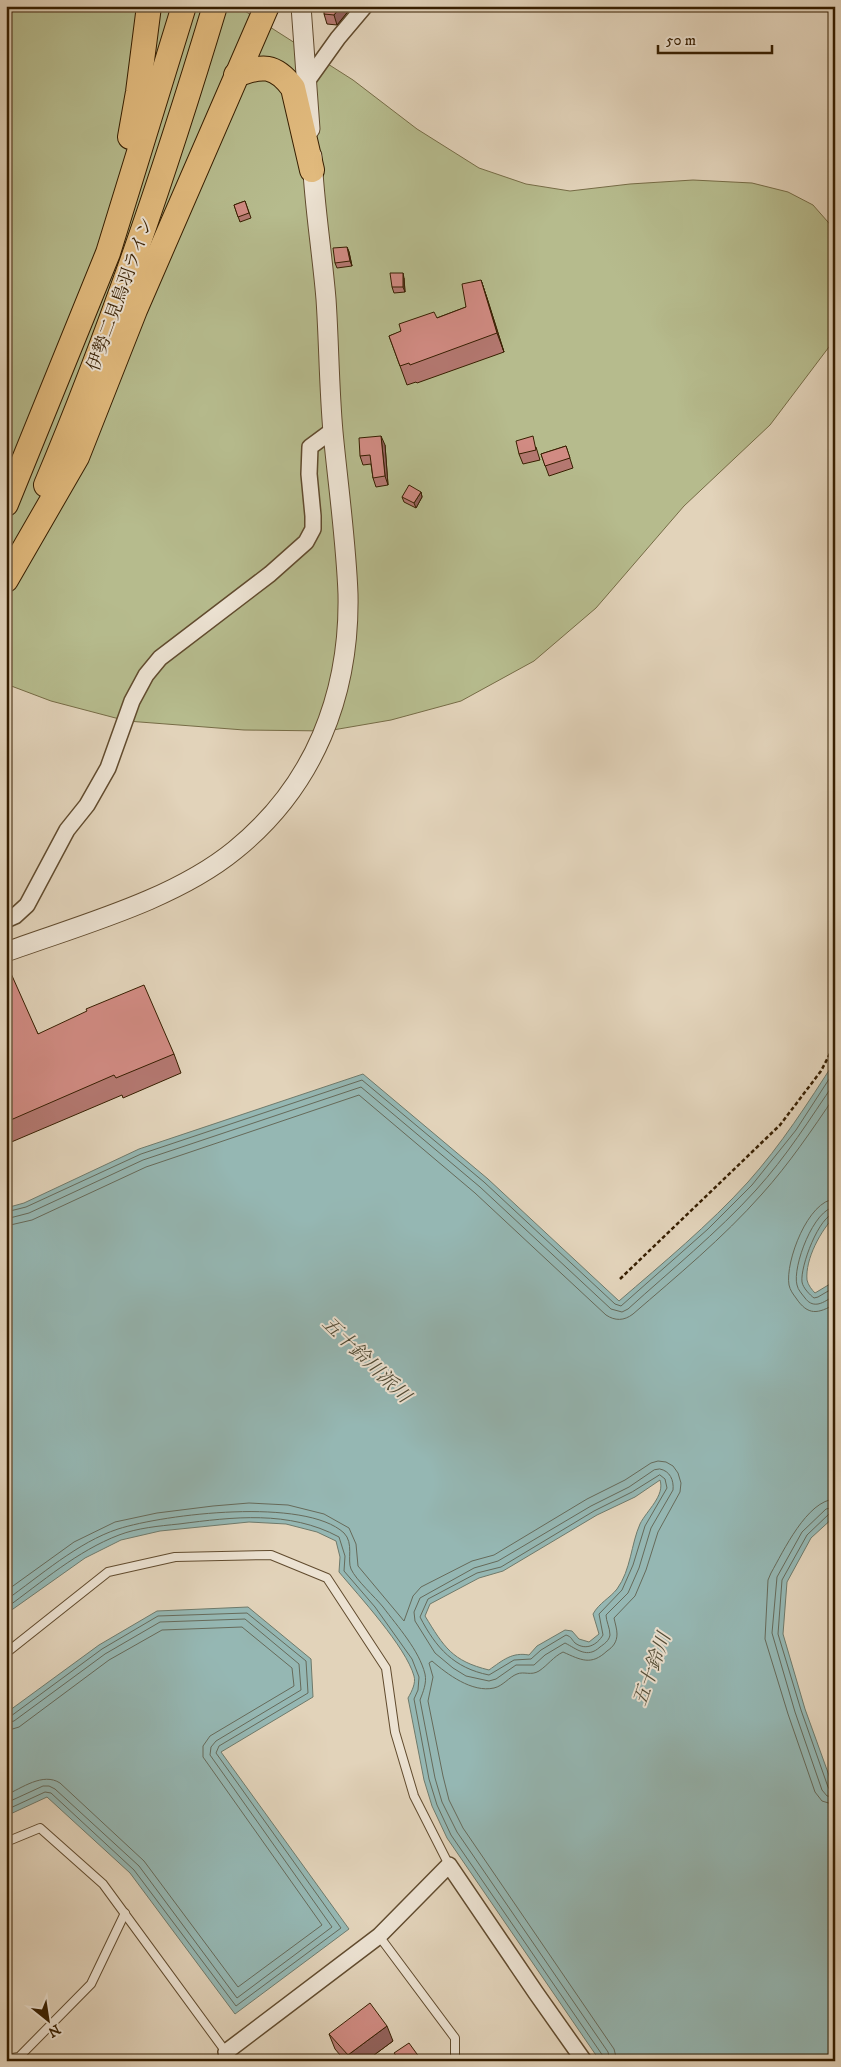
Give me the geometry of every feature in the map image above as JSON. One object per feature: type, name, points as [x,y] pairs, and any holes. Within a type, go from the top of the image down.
[{"type":"main road","points":[[78,330],[94,260],[128,146],[138,92],[149,6]]},
{"type":"main road","name":"伊勢二見鳥羽ライン","points":[[6,504],[108,253],[184,6]]},
{"type":"main road","name":"伊勢二見鳥羽ライン","points":[[6,575],[71,425],[105,339],[179,126],[215,6]]},
{"type":"main road","points":[[6,580],[77,457],[135,310],[267,6]]},
{"type":"main road","points":[[236,75],[253,69],[265,68],[277,71],[287,80],[293,88],[312,170]]},
{"type":"street","points":[[6,952],[137,905],[190,880],[235,850],[260,827],[298,783],[323,736],[336,698],[345,647],[348,595],[333,430],[326,298],[312,170],[308,80],[301,6]]},
{"type":"street","points":[[308,80],[338,38],[365,6]]},
{"type":"street","points":[[6,920],[16,916],[27,905],[67,830],[87,805],[108,768],[132,701],[146,675],[160,658],[256,585],[306,542],[313,529],[309,474],[310,447],[333,430]]},
{"type":"street","points":[[226,2052],[379,1936],[449,1865],[536,1994],[584,2061]]},
{"type":"lane","points":[[6,1653],[108,1572],[175,1557],[271,1555],[327,1578],[386,1668],[395,1732],[414,1796],[449,1865]]},
{"type":"lane","points":[[6,1842],[40,1828],[103,1884],[226,2052]]},
{"type":"lane","points":[[6,2059],[19,2057],[91,1984],[125,1913]]},
{"type":"lane","points":[[379,1936],[455,2038],[455,2061]]},
{"type":"path","points":[[620,1279],[780,1125],[821,1071],[835,1044]]},
{"type":"green space","points":[[6,6],[237,6],[353,80],[417,129],[479,168],[526,184],[570,191],[630,184],[693,180],[752,183],[788,192],[813,205],[835,230],[835,339],[770,425],[684,506],[596,608],[534,661],[461,701],[391,720],[327,731],[244,730],[127,721],[51,701],[6,684]]},
{"type":"water","points":[[835,1061],[835,1216],[824,1229],[811,1254],[807,1280],[815,1293],[835,1281],[835,1516],[811,1538],[787,1582],[783,1634],[805,1709],[835,1792],[835,2061],[600,2061],[447,1838],[432,1806],[424,1780],[408,1698],[414,1684],[414,1676],[402,1651],[392,1637],[339,1572],[340,1557],[336,1541],[317,1532],[286,1524],[249,1522],[160,1531],[121,1540],[85,1558],[6,1614],[6,1208],[24,1203],[139,1149],[363,1074],[488,1179],[619,1301],[702,1229],[748,1182],[783,1139]],"holes":[[[660,1480],[661,1486],[658,1497],[640,1524],[622,1582],[593,1614],[599,1634],[589,1642],[579,1639],[572,1631],[565,1630],[537,1646],[529,1655],[513,1656],[503,1660],[489,1670],[466,1662],[450,1651],[425,1616],[430,1604],[479,1578],[503,1571],[597,1515],[635,1497]]]},
{"type":"water","points":[[248,1607],[311,1659],[313,1697],[221,1752],[349,1929],[235,2014],[130,1873],[47,1797],[6,1816],[6,1713],[99,1645],[157,1611]]},
{"type":"building","points":[[324,6],[341,6],[334,15],[324,14]]},
{"type":"building","points":[[245,201],[249,213],[238,217],[234,205]]},
{"type":"building","points":[[347,247],[350,261],[335,263],[333,248]]},
{"type":"building","points":[[390,273],[403,273],[403,287],[392,287]]},
{"type":"building","points":[[481,280],[497,333],[410,365],[409,363],[400,366],[389,336],[401,331],[399,324],[434,312],[437,318],[466,307],[462,284]]},
{"type":"building","points":[[381,436],[385,476],[373,478],[370,455],[360,456],[359,438]]},
{"type":"building","points":[[533,436],[536,450],[519,454],[516,441]]},
{"type":"building","points":[[566,446],[570,458],[545,466],[541,454]]},
{"type":"building","points":[[409,485],[421,492],[414,503],[402,497]]},
{"type":"building","points":[[9,969],[38,1034],[87,1011],[86,1009],[144,985],[174,1054],[116,1078],[114,1075],[6,1122],[6,970]]},
{"type":"building","points":[[370,2003],[387,2026],[348,2055],[329,2034]]},
{"type":"building","points":[[409,2043],[422,2061],[400,2061],[394,2053]]},
{"type":"water label","name":"五十鈴川派川","points":[[367,1359]]},
{"type":"water label","name":"五十鈴川","points":[[651,1669]]}]
